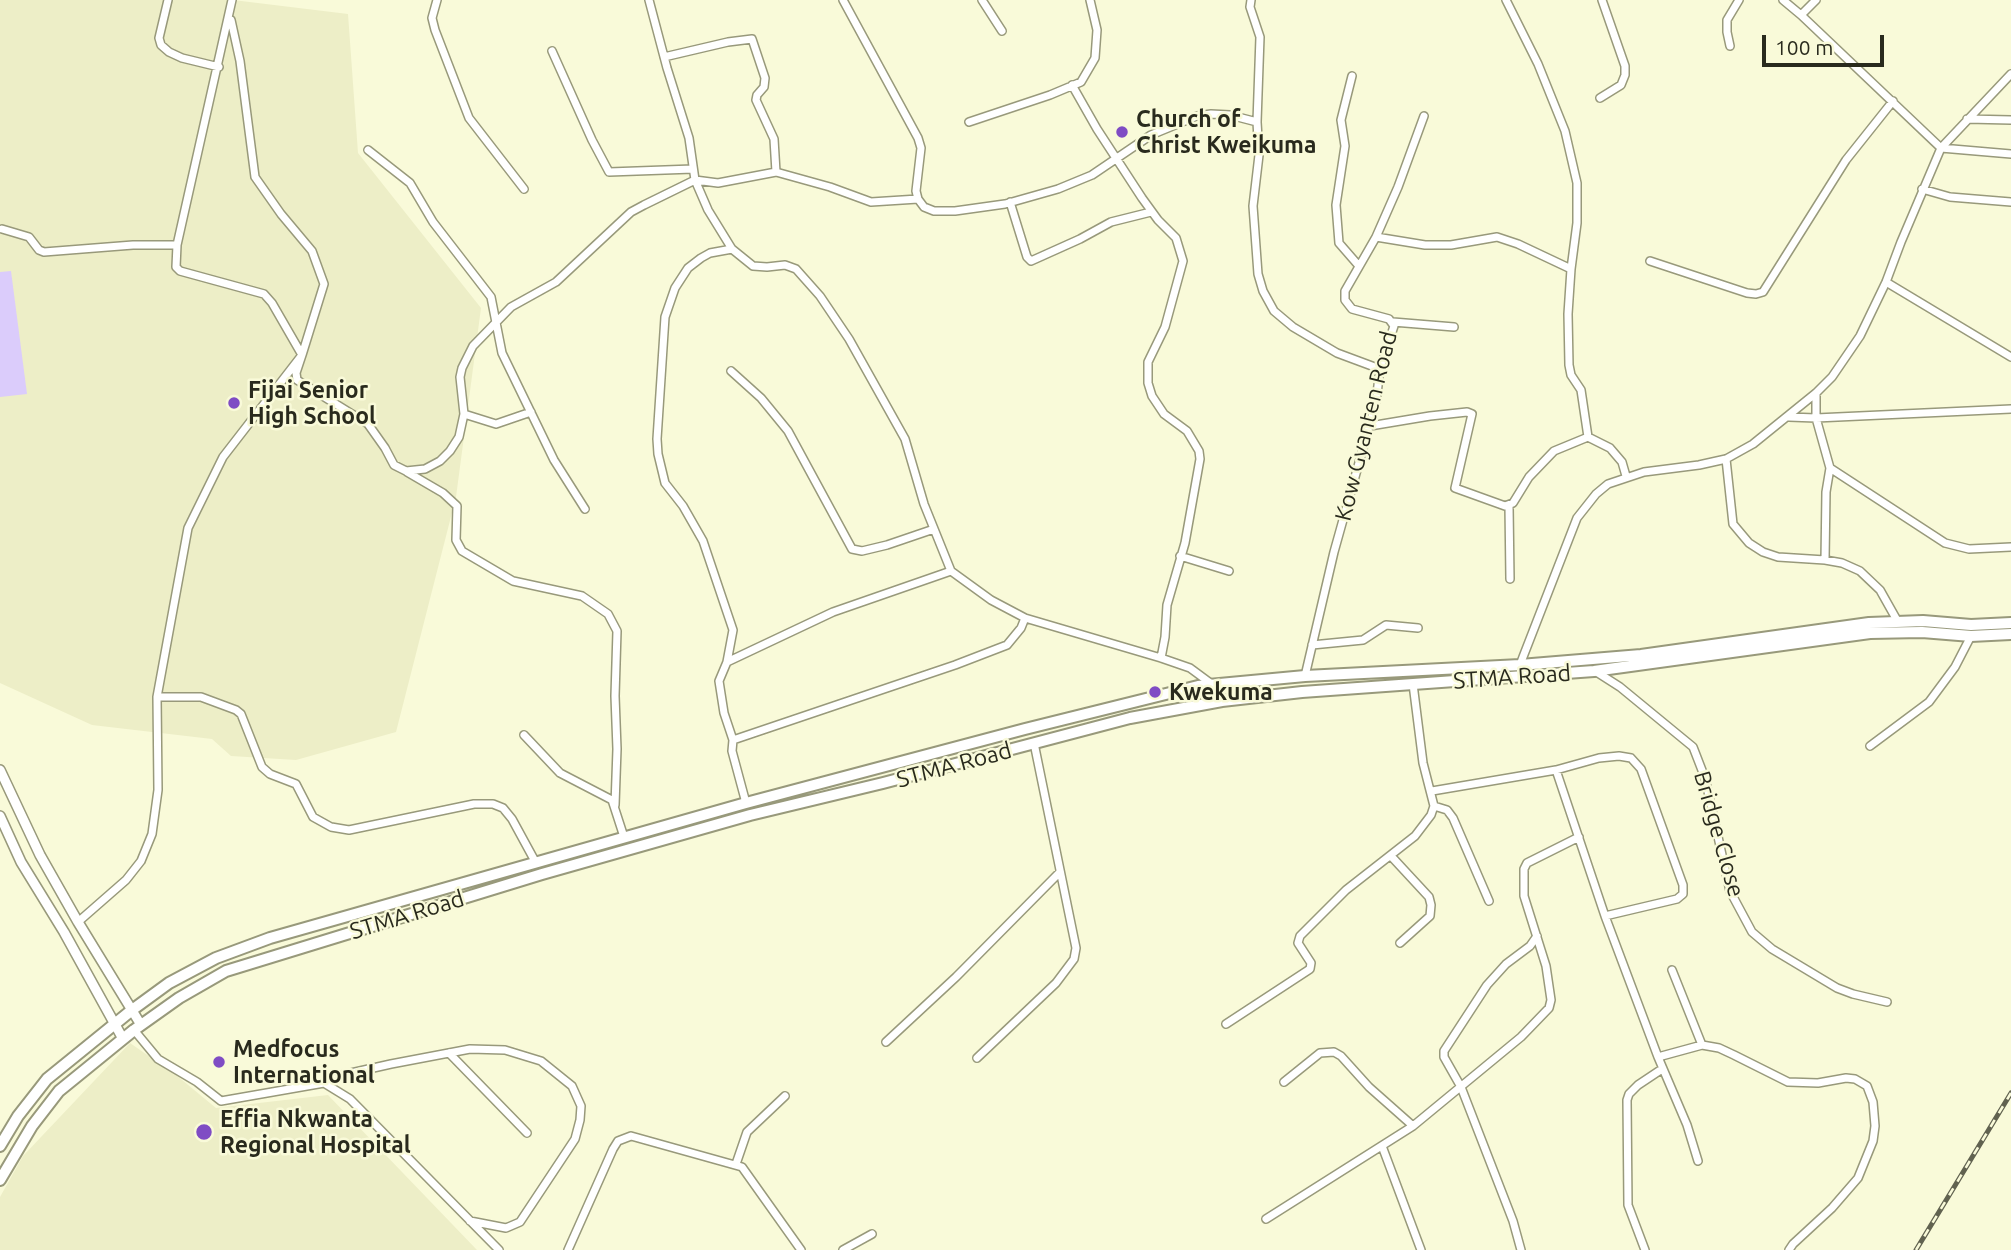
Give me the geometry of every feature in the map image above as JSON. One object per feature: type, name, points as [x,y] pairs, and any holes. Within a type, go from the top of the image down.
[{"type":"main road","name":"STMA Road","points":[[0,1146],[18,1116],[47,1079],[114,1023],[169,983],[216,958],[270,938],[624,837],[1025,729],[1198,686],[1305,676],[1520,665],[1641,655],[1839,626],[1898,622],[2011,623]]},
{"type":"main road","name":"STMA Road","points":[[0,1180],[32,1126],[60,1091],[138,1027],[179,998],[226,971],[542,874],[738,819],[1130,718],[1222,701],[1302,692],[1594,671],[1870,634],[2011,634]]},
{"type":"street","points":[[167,0],[159,38],[161,45],[182,58],[219,67]]},
{"type":"street","points":[[232,0],[177,245],[176,267],[180,271],[264,294],[302,355]]},
{"type":"street","points":[[437,0],[432,18],[435,30],[469,118],[524,189]]},
{"type":"street","points":[[649,0],[687,129],[695,180],[708,210],[732,249],[753,266],[785,265],[796,269],[820,296],[849,339],[905,439],[934,529],[951,571],[991,600],[1025,618],[1190,668],[1213,685],[1222,701]]},
{"type":"street","points":[[843,0],[918,138],[921,148],[916,191],[924,207],[934,211],[955,211],[1010,202],[1058,189],[1092,175],[1151,135],[1197,116],[1230,115],[1257,122]]},
{"type":"street","points":[[982,0],[1002,31]]},
{"type":"street","points":[[969,122],[1081,82],[1095,58],[1097,30],[1090,0]]},
{"type":"street","points":[[1251,0],[1260,37],[1257,122],[1259,155],[1253,205],[1258,274],[1263,291],[1274,311],[1293,327],[1337,353],[1380,369]]},
{"type":"street","points":[[1506,0],[1538,64],[1564,131],[1577,183],[1577,223],[1571,269],[1569,365],[1571,375],[1581,390],[1588,437]]},
{"type":"street","points":[[1600,98],[1621,85],[1625,75],[1625,66],[1602,0]]},
{"type":"street","points":[[1730,46],[1727,20],[1739,0]]},
{"type":"street","points":[[1783,0],[1941,148],[2011,154]]},
{"type":"street","points":[[1801,15],[1816,0]]},
{"type":"street","points":[[230,16],[240,61],[255,177],[312,251],[324,284],[296,373],[297,380],[368,424],[394,465],[443,493],[457,506],[456,540],[462,551],[513,581],[582,596],[608,614],[617,631],[615,805]]},
{"type":"street","points":[[664,57],[752,39],[765,78],[764,87],[755,98],[774,139],[776,172]]},
{"type":"street","points":[[552,51],[609,172],[693,169]]},
{"type":"street","points":[[1521,677],[1520,665],[1577,517],[1608,484],[1644,471],[1726,459],[1753,444],[1789,417],[1832,377],[1860,336],[1886,282],[1941,148],[2011,74]]},
{"type":"street","points":[[1352,76],[1341,120],[1345,146],[1336,205],[1339,243],[1359,267]]},
{"type":"street","points":[[1072,85],[1116,160],[1152,212],[1176,238],[1183,261],[1165,327],[1148,362],[1148,383],[1158,407],[1187,431],[1199,451],[1200,459],[1185,543],[1167,605],[1161,658]]},
{"type":"street","points":[[1650,261],[1746,293],[1763,292],[1846,160],[1893,101]]},
{"type":"street","name":"Kow Gyanten Road","points":[[1305,676],[1334,552],[1376,402],[1380,369],[1394,326],[1393,322],[1352,309],[1345,300],[1345,291],[1376,237],[1424,116]]},
{"type":"street","points":[[1967,119],[2011,120]]},
{"type":"street","points":[[368,150],[410,183],[433,222],[491,297],[502,353],[554,460],[585,509]]},
{"type":"street","points":[[394,465],[406,471],[419,471],[439,461],[450,451],[458,437],[464,414],[461,368],[472,346],[511,307],[556,282],[631,212],[695,180],[718,183],[776,172],[871,202],[918,199]]},
{"type":"street","points":[[1922,190],[1950,197],[2011,202]]},
{"type":"street","points":[[1010,202],[1027,257],[1031,261],[1111,222],[1152,212]]},
{"type":"street","points":[[2,229],[29,237],[44,252],[133,245],[177,245]]},
{"type":"street","points":[[1376,237],[1425,246],[1451,245],[1497,237],[1571,269]]},
{"type":"street","points":[[732,249],[710,253],[701,258],[688,268],[675,288],[665,317],[657,439],[665,483],[683,506],[703,541],[732,625],[734,635],[719,681],[724,713],[733,740],[732,751],[746,803]]},
{"type":"street","points":[[1886,282],[2011,357]]},
{"type":"street","points":[[1393,322],[1454,327]]},
{"type":"street","points":[[64,932],[126,880],[141,861],[152,834],[158,790],[157,697],[188,528],[223,457],[302,355]]},
{"type":"street","points":[[731,371],[761,398],[788,431],[852,549],[862,551],[887,545],[934,529]]},
{"type":"street","points":[[1816,393],[1815,418],[1829,468],[1825,560]]},
{"type":"street","points":[[1789,417],[2011,409]]},
{"type":"street","points":[[464,414],[496,424],[531,412]]},
{"type":"street","points":[[1370,426],[1468,412],[1472,414],[1455,488],[1509,506]]},
{"type":"street","points":[[1510,579],[1509,506],[1529,477],[1554,451],[1588,437],[1610,448],[1622,462],[1626,477]]},
{"type":"street","points":[[1726,459],[1733,524],[1749,542],[1778,558],[1825,560],[1842,563],[1860,571],[1880,590],[1898,622]]},
{"type":"street","points":[[1829,468],[1945,543],[1969,549],[2011,547]]},
{"type":"street","points":[[1180,556],[1229,570]]},
{"type":"street","points":[[727,662],[833,612],[951,571]]},
{"type":"street","points":[[733,740],[1007,645],[1021,628],[1025,618]]},
{"type":"street","points":[[1312,645],[1363,640],[1386,625],[1418,628]]},
{"type":"street","points":[[1870,746],[1929,702],[1955,667],[1971,635]]},
{"type":"street","name":"Bridge Close","points":[[1594,671],[1620,687],[1693,747],[1705,778],[1730,891],[1752,932],[1772,949],[1837,988],[1887,1002]]},
{"type":"street","points":[[1226,1024],[1310,969],[1311,963],[1298,943],[1300,936],[1346,890],[1420,831],[1431,815],[1434,806],[1432,791],[1423,763],[1413,684]]},
{"type":"street","points":[[157,697],[201,697],[236,710],[241,714],[262,767],[270,774],[296,783],[313,817],[331,827],[349,830],[474,804],[492,804],[503,808],[512,819],[536,863]]},
{"type":"street","points":[[524,735],[560,773],[612,800],[624,837]]},
{"type":"street","points":[[976,1058],[1056,984],[1074,960],[1076,948],[1034,743]]},
{"type":"street","points":[[1432,791],[1556,769],[1599,758],[1631,758],[1641,769],[1683,886],[1683,894],[1677,899],[1605,916]]},
{"type":"street","points":[[0,769],[40,855],[158,1059],[197,1082],[221,1101],[324,1083],[342,1075],[470,1049],[505,1050],[541,1061],[572,1086],[581,1106],[578,1130],[567,1153],[520,1222],[506,1228],[470,1221]]},
{"type":"street","points":[[1556,769],[1605,916],[1662,1069],[1688,1125],[1698,1161]]},
{"type":"street","points":[[1434,806],[1447,810],[1453,818],[1489,901]]},
{"type":"street","points":[[0,816],[22,862],[123,1039]]},
{"type":"street","points":[[1266,1219],[1413,1126],[1521,1037],[1549,1008],[1551,1000],[1546,966],[1524,896],[1524,869],[1527,863],[1579,837]]},
{"type":"street","points":[[1391,856],[1429,897],[1432,905],[1430,916],[1400,943]]},
{"type":"street","points":[[886,1042],[957,977],[1060,872]]},
{"type":"street","points":[[1521,1250],[1513,1221],[1461,1087],[1444,1057],[1444,1051],[1488,985],[1506,964],[1530,946],[1537,936]]},
{"type":"street","points":[[1672,970],[1702,1045]]},
{"type":"street","points":[[1658,1057],[1702,1045],[1718,1048],[1788,1082],[1818,1083],[1855,1079],[1867,1086],[1875,1115],[1873,1141],[1858,1178],[1789,1250]]},
{"type":"street","points":[[1284,1082],[1320,1053],[1334,1052],[1413,1126]]},
{"type":"street","points":[[449,1053],[527,1133]]},
{"type":"street","points":[[1645,1250],[1628,1205],[1627,1100],[1638,1085],[1662,1069]]},
{"type":"street","points":[[324,1083],[350,1100],[499,1250]]},
{"type":"street","points":[[736,1164],[747,1132],[785,1096]]},
{"type":"street","points":[[568,1250],[618,1141],[631,1136],[723,1163],[736,1164],[748,1174],[801,1250]]},
{"type":"street","points":[[1382,1146],[1422,1250]]},
{"type":"street","points":[[843,1250],[872,1234]]},
{"type":"shaded area","name":"Fijai Senior High School","points":[[0,0],[233,0],[348,14],[358,153],[481,308],[456,497],[396,732],[296,760],[231,756],[212,739],[92,725],[0,683]]},
{"type":"shaded area","points":[[11,271],[27,394],[0,397],[0,272]]},
{"type":"shaded area","name":"Effia Nkwanta Regional Hospital","points":[[130,1043],[176,1075],[216,1108],[328,1095],[477,1250],[0,1250],[0,1197],[23,1156]]},
{"type":"railway","points":[[1916,1250],[2011,1093]]},
{"type":"place","name":"Church of Christ Kweikuma","points":[[1122,132]]},
{"type":"place","name":"Fijai Senior High School","points":[[234,403]]},
{"type":"place","name":"Kwekuma","points":[[1155,692]]},
{"type":"place","name":"Medfocus International","points":[[219,1062]]},
{"type":"place","name":"Effia Nkwanta Regional Hospital","points":[[204,1132]]}]
